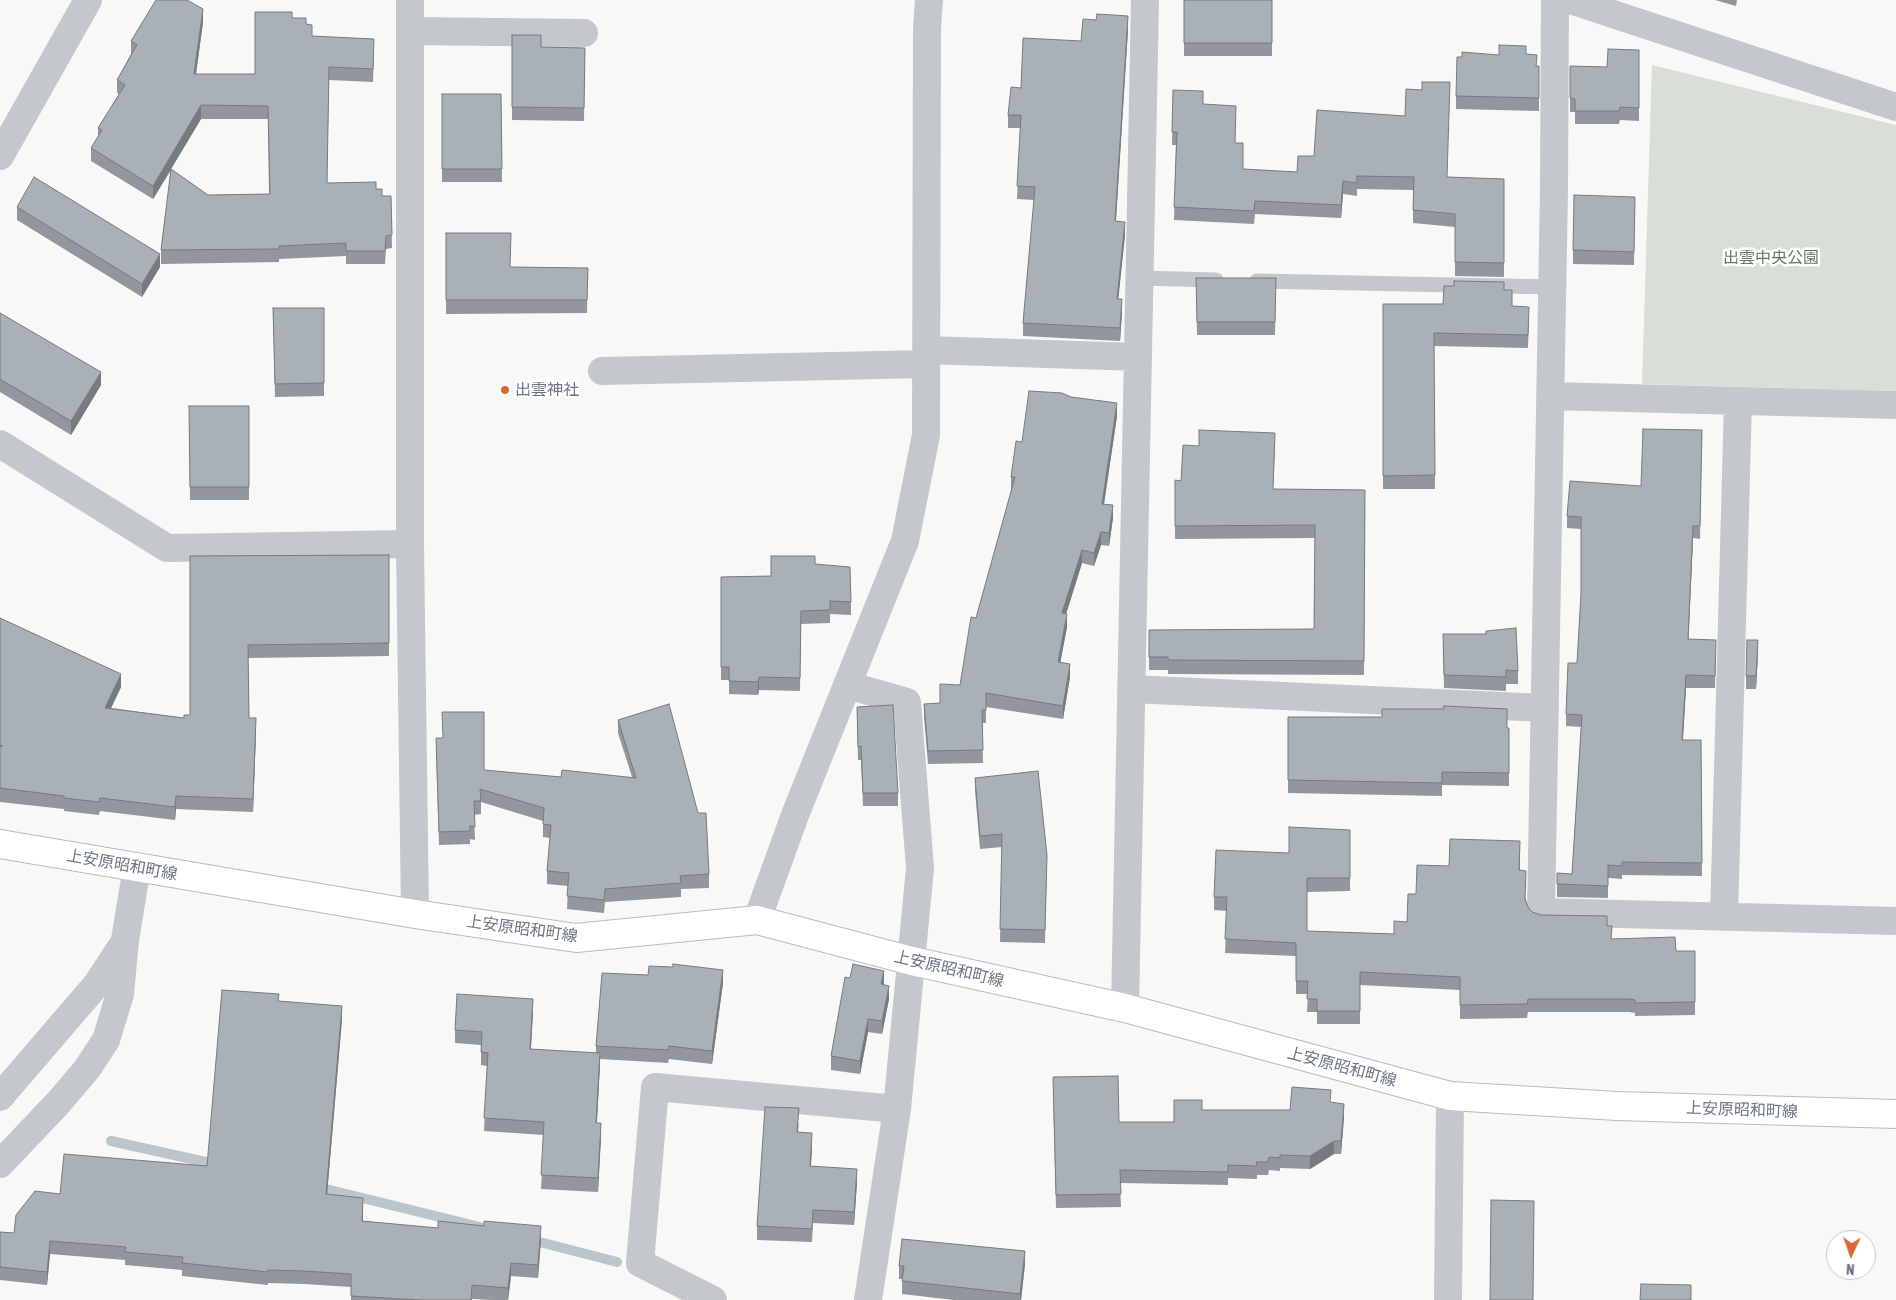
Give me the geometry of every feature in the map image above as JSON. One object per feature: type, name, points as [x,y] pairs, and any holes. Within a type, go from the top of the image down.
[{"type":"main road","name":"上安原昭和町線","points":[[0,844],[415,914],[576,938],[757,920],[912,961],[1125,1008],[1450,1096],[1617,1106],[1896,1114]]},
{"type":"street","points":[[4,140],[88,0]]},
{"type":"street","points":[[410,0],[410,544],[415,914]]},
{"type":"street","points":[[757,920],[795,815],[905,541],[926,435],[927,29],[929,0]]},
{"type":"street","points":[[1125,1008],[1145,0]]},
{"type":"street","points":[[1556,0],[1551,396],[1541,912],[1896,920]]},
{"type":"street","points":[[1570,0],[1896,106]]},
{"type":"street","points":[[411,31],[584,33]]},
{"type":"street","points":[[602,371],[926,357],[1138,357]]},
{"type":"street","points":[[1551,396],[1896,406]]},
{"type":"street","points":[[1724,917],[1738,401]]},
{"type":"street","points":[[0,444],[168,548],[410,544]]},
{"type":"street","points":[[847,685],[907,702],[920,868],[897,1109],[868,1300]]},
{"type":"street","points":[[1131,689],[1545,708]]},
{"type":"street","points":[[0,1164],[58,1103],[86,1069],[106,1040],[120,994],[125,940],[137,868]]},
{"type":"street","points":[[0,1097],[97,984],[125,940]]},
{"type":"street","points":[[722,1300],[713,1300],[640,1263],[655,1086],[897,1109]]},
{"type":"street","points":[[1448,1300],[1450,1096]]},
{"type":"lane","points":[[1139,278],[1552,287]]},
{"type":"green space","name":"出雲中央公園","points":[[1652,65],[1896,125],[1896,391],[1642,384]]},
{"type":"building","points":[[156,0],[187,0],[203,9],[194,74],[255,74],[255,12],[292,12],[292,18],[306,18],[306,24],[312,25],[312,36],[374,39],[373,69],[329,67],[327,183],[376,182],[376,189],[382,189],[382,196],[391,196],[392,235],[386,236],[385,251],[346,251],[346,243],[279,246],[279,249],[161,250],[171,169],[208,195],[270,194],[268,106],[201,105],[153,186],[91,148],[102,130],[98,128],[125,85],[117,80],[137,45],[131,41]]},
{"type":"building","points":[[1184,0],[1272,0],[1272,43],[1184,43]]},
{"type":"building","points":[[1097,14],[1128,16],[1115,221],[1125,222],[1117,299],[1122,299],[1120,328],[1023,323],[1035,187],[1017,186],[1021,115],[1008,115],[1011,87],[1021,88],[1023,38],[1081,41],[1083,19],[1096,20]]},
{"type":"building","points":[[512,35],[541,35],[541,47],[585,48],[584,108],[512,107]]},
{"type":"building","points":[[1499,45],[1526,46],[1526,54],[1537,55],[1536,66],[1539,66],[1539,98],[1456,96],[1457,57],[1462,57],[1462,52],[1499,55]]},
{"type":"building","points":[[1608,49],[1639,50],[1639,108],[1620,107],[1619,111],[1575,111],[1575,99],[1570,98],[1570,66],[1607,67]]},
{"type":"building","points":[[1422,82],[1450,82],[1447,177],[1504,179],[1504,263],[1455,262],[1455,214],[1413,210],[1414,177],[1357,176],[1357,183],[1343,181],[1341,205],[1255,201],[1254,211],[1174,207],[1177,132],[1172,132],[1173,90],[1203,91],[1203,104],[1236,106],[1235,143],[1243,143],[1243,169],[1297,172],[1298,156],[1314,156],[1317,110],[1405,116],[1406,89],[1422,90]]},
{"type":"building","points":[[442,94],[501,94],[502,169],[442,169]]},
{"type":"building","points":[[34,177],[160,254],[142,284],[17,207]]},
{"type":"building","points":[[1574,195],[1635,197],[1634,252],[1573,250]]},
{"type":"building","points":[[446,233],[511,233],[510,267],[588,268],[587,300],[446,300]]},
{"type":"building","points":[[1196,278],[1276,278],[1275,322],[1197,322]]},
{"type":"building","points":[[1454,281],[1504,282],[1504,290],[1512,290],[1512,306],[1529,307],[1528,335],[1434,333],[1435,475],[1383,476],[1383,304],[1443,304],[1444,286],[1454,286]]},
{"type":"building","points":[[273,308],[324,308],[324,383],[275,384]]},
{"type":"building","points":[[0,313],[101,372],[71,421],[0,379]]},
{"type":"building","points":[[1029,391],[1062,393],[1071,397],[1117,403],[1102,504],[1113,505],[1109,533],[1101,532],[1094,553],[1082,550],[1062,613],[1067,614],[1058,662],[1070,664],[1063,706],[986,693],[986,710],[982,710],[983,750],[928,751],[924,704],[940,703],[940,684],[960,685],[971,617],[976,618],[1015,477],[1011,477],[1016,441],[1022,442]]},
{"type":"building","points":[[189,406],[249,406],[249,487],[190,487]]},
{"type":"building","points":[[1643,429],[1702,430],[1700,526],[1693,526],[1688,639],[1716,640],[1715,676],[1686,675],[1682,740],[1701,740],[1702,863],[1622,862],[1622,866],[1608,865],[1608,886],[1557,884],[1557,873],[1572,874],[1582,715],[1566,714],[1568,663],[1577,663],[1581,594],[1581,517],[1567,516],[1570,481],[1641,486]]},
{"type":"building","points":[[1199,430],[1275,433],[1273,489],[1365,490],[1364,661],[1168,660],[1168,657],[1149,657],[1149,630],[1314,629],[1315,525],[1175,526],[1175,480],[1181,481],[1183,445],[1199,446]]},
{"type":"building","points":[[389,555],[389,643],[248,645],[249,718],[256,718],[253,799],[176,796],[175,807],[100,798],[99,802],[0,788],[0,746],[3,746],[0,745],[0,618],[121,674],[105,708],[184,718],[184,715],[190,715],[190,556]]},
{"type":"building","points":[[771,556],[815,556],[815,564],[850,567],[851,602],[830,601],[830,610],[801,611],[800,678],[759,677],[758,682],[729,681],[729,667],[721,667],[721,577],[771,576]]},
{"type":"building","points":[[1516,628],[1518,671],[1506,670],[1506,677],[1444,675],[1443,634],[1486,634],[1486,631]]},
{"type":"building","points":[[1747,640],[1758,640],[1756,676],[1746,676]]},
{"type":"building","points":[[669,704],[698,813],[706,813],[709,874],[680,876],[681,883],[605,889],[604,900],[567,896],[569,873],[547,871],[551,825],[543,824],[544,808],[480,789],[481,801],[474,801],[475,827],[470,826],[470,831],[439,832],[436,738],[443,738],[442,712],[484,712],[484,770],[561,777],[562,770],[636,778],[618,720]]},
{"type":"building","points":[[893,705],[898,793],[863,793],[861,746],[858,747],[857,707]]},
{"type":"building","points":[[1444,706],[1507,709],[1509,773],[1442,772],[1442,783],[1288,780],[1288,717],[1382,717],[1382,709],[1444,709]]},
{"type":"building","points":[[1038,771],[1047,855],[1045,930],[1000,929],[1002,834],[980,836],[975,778]]},
{"type":"building","points":[[1289,827],[1350,830],[1350,878],[1307,878],[1307,931],[1394,934],[1394,921],[1407,922],[1408,894],[1416,894],[1417,865],[1449,866],[1450,839],[1520,841],[1519,870],[1526,871],[1525,899],[1532,912],[1541,915],[1607,916],[1607,926],[1612,926],[1611,939],[1675,937],[1676,951],[1695,951],[1695,1002],[1635,1003],[1635,1000],[1629,999],[1528,999],[1527,1004],[1460,1005],[1460,977],[1360,972],[1360,1011],[1317,1011],[1317,999],[1307,999],[1308,981],[1296,981],[1296,943],[1225,939],[1227,897],[1214,897],[1216,850],[1289,853]]},
{"type":"building","points":[[673,964],[723,970],[712,1051],[669,1046],[668,1050],[596,1046],[602,973],[648,975],[649,966],[673,967]]},
{"type":"building","points":[[853,964],[884,971],[881,984],[889,986],[882,1021],[868,1019],[860,1061],[831,1056],[845,977],[850,978]]},
{"type":"building","points":[[222,990],[279,994],[278,1001],[342,1006],[326,1194],[363,1198],[362,1221],[438,1228],[438,1221],[484,1226],[484,1221],[541,1226],[538,1265],[511,1263],[508,1288],[472,1285],[471,1300],[422,1300],[351,1296],[351,1274],[268,1270],[268,1272],[182,1263],[183,1257],[125,1252],[126,1247],[50,1241],[47,1272],[0,1267],[0,1232],[14,1233],[16,1215],[35,1191],[60,1194],[64,1154],[207,1166]]},
{"type":"building","points":[[457,994],[533,999],[530,1049],[600,1053],[596,1123],[601,1123],[598,1178],[541,1175],[544,1122],[484,1118],[488,1053],[481,1052],[482,1032],[455,1030]]},
{"type":"building","points":[[1118,1076],[1119,1122],[1174,1122],[1174,1100],[1202,1100],[1202,1110],[1290,1110],[1292,1087],[1331,1090],[1330,1102],[1344,1104],[1341,1141],[1334,1141],[1310,1156],[1280,1155],[1280,1158],[1269,1157],[1268,1162],[1256,1162],[1257,1166],[1228,1165],[1228,1172],[1120,1170],[1121,1194],[1056,1195],[1053,1077]]},
{"type":"building","points":[[765,1107],[799,1108],[797,1132],[812,1133],[810,1166],[857,1169],[854,1212],[813,1210],[812,1229],[757,1226]]},
{"type":"building","points":[[1491,1200],[1534,1201],[1533,1300],[1490,1300]]},
{"type":"building","points":[[902,1239],[1025,1251],[1020,1294],[902,1281],[904,1266],[899,1266]]},
{"type":"building","points":[[1641,1284],[1691,1285],[1691,1300],[1640,1300]]},
{"type":"waterway","points":[[111,1141],[219,1165]]},
{"type":"waterway","points":[[314,1186],[480,1227]]},
{"type":"waterway","points":[[528,1239],[617,1262]]},
{"type":"place","name":"出雲神社","points":[[505,390]]}]
